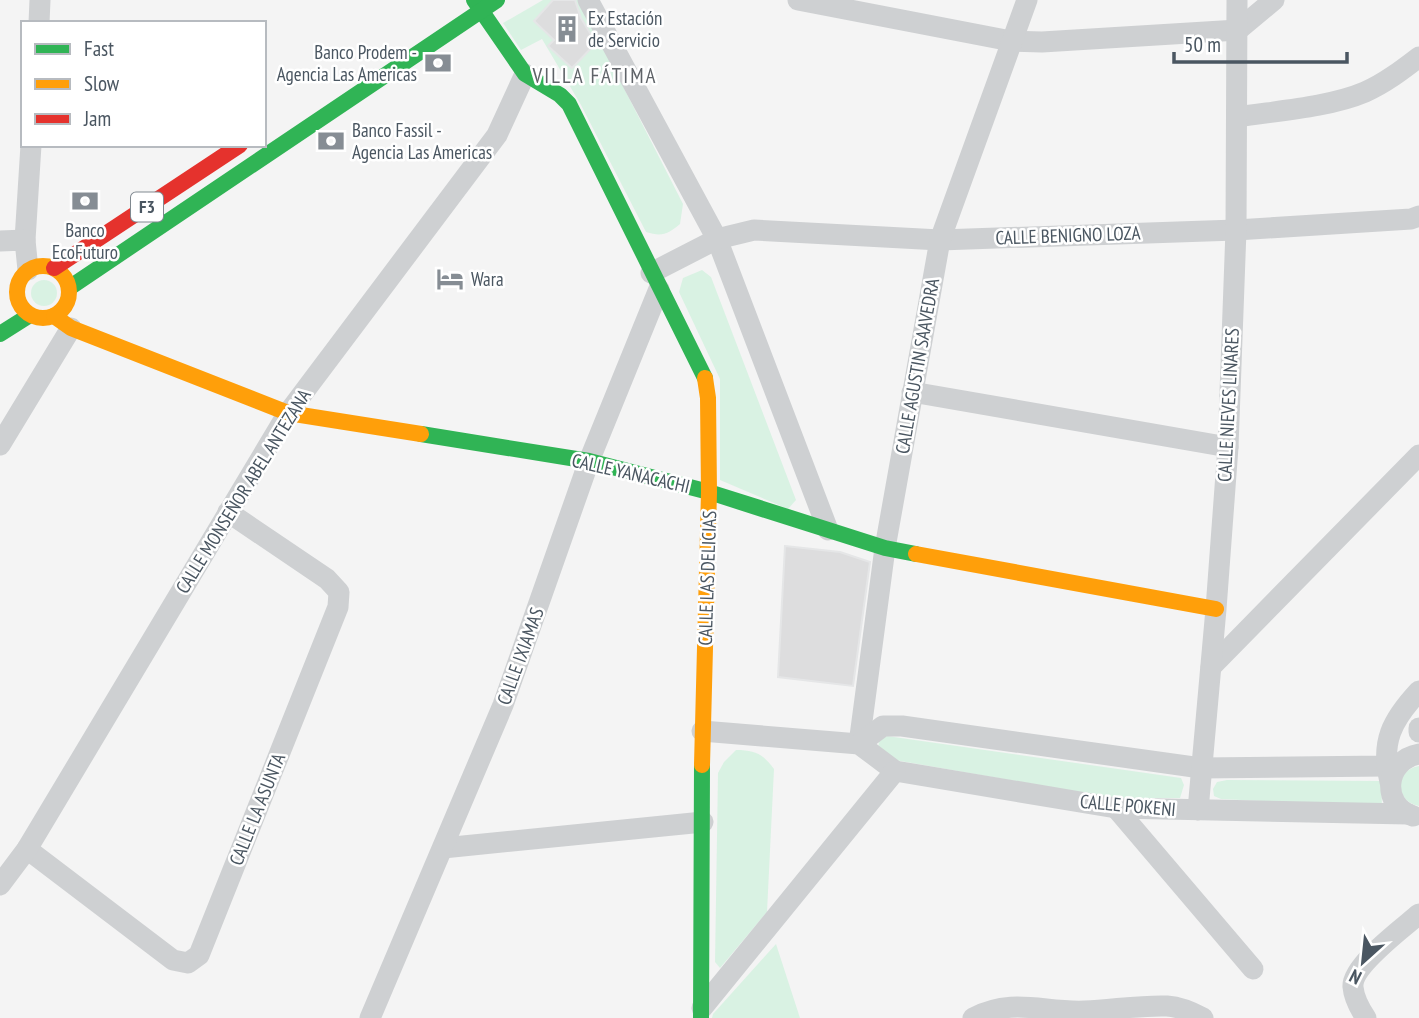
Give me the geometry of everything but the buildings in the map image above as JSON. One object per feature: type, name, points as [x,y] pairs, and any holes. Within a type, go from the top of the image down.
[{"type":"street","points":[[39,21],[40,0]]},
{"type":"street","name":"F3","points":[[63,322],[69,288],[478,6],[497,0]]},
{"type":"street","points":[[589,0],[717,239],[828,530]]},
{"type":"street","points":[[799,0],[1011,41],[1042,42],[1238,30],[1274,0]]},
{"type":"street","name":"CALLE AGUSTIN SAAVEDRA","points":[[859,744],[885,548],[940,240],[1027,0]]},
{"type":"street","name":"CALLE NIEVES LINARES","points":[[1198,810],[1228,447],[1236,230],[1237,0]]},
{"type":"street","name":"CALLE LAS DELICIAS","points":[[478,6],[525,74],[560,95],[569,104],[705,379],[708,398],[709,492],[702,731],[701,1013]]},
{"type":"street","points":[[1238,117],[1339,100],[1363,93],[1389,79],[1419,57]]},
{"type":"street","name":"CALLE MONSEÑOR ABEL ANTEZANA","points":[[0,885],[27,849],[288,412],[497,135],[525,74]]},
{"type":"street","points":[[0,445],[63,322],[30,315],[23,310],[16,293],[21,276],[28,270],[25,240],[31,147]]},
{"type":"street","name":"F3","points":[[28,270],[36,266],[54,268],[237,147]]},
{"type":"street","name":"CALLE BENIGNO LOZA","points":[[717,239],[754,230],[940,240],[1236,230],[1411,219],[1419,216]]},
{"type":"street","points":[[655,281],[717,239]]},
{"type":"street","points":[[0,241],[25,240]]},
{"type":"street","points":[[54,268],[61,273],[69,288]]},
{"type":"street","name":"CALLE IXIAMAS","points":[[370,1018],[503,705],[655,281]]},
{"type":"street","points":[[0,303],[16,293]]},
{"type":"street","points":[[0,334],[30,315]]},
{"type":"street","name":"CALLE YANACACHI","points":[[63,322],[288,412],[589,461],[709,492],[885,548],[1216,609]]},
{"type":"street","points":[[912,392],[1228,447]]},
{"type":"street","points":[[1211,667],[1419,455]]},
{"type":"street","name":"CALLE LA ASUNTA","points":[[27,849],[173,960],[188,963],[199,954],[338,607],[339,592],[327,579],[228,512]]},
{"type":"street","points":[[1416,817],[1394,801],[1389,732],[1403,708],[1419,691]]},
{"type":"street","points":[[702,731],[859,744],[883,726],[910,726],[1201,768],[1391,771],[1412,755],[1419,754]]},
{"type":"street","name":"CALLE POKENI","points":[[859,744],[895,771],[1116,808],[1416,817]]},
{"type":"street","points":[[701,1013],[895,771]]},
{"type":"street","points":[[1116,808],[1253,969]]},
{"type":"street","points":[[443,848],[703,822]]},
{"type":"street","points":[[1366,1018],[1359,1007],[1353,987],[1354,977],[1367,960],[1419,914]]},
{"type":"street","points":[[973,1018],[998,1008],[1017,1005],[1083,1012],[1168,1006],[1185,1009],[1203,1018]]},
{"type":"green space","points":[[543,0],[579,0],[683,204],[680,224],[668,232],[646,232],[581,105],[542,39],[521,50],[503,23]]},
{"type":"green space","points":[[702,270],[711,277],[796,500],[788,509],[720,480],[720,379],[679,292],[683,278]]},
{"type":"green space","points":[[44,280],[53,284],[57,293],[53,302],[44,306],[35,302],[31,293],[35,284]]},
{"type":"green space","points":[[887,736],[1181,778],[1184,785],[1180,798],[1114,798],[883,758],[878,750],[879,741]]},
{"type":"green space","points":[[736,750],[758,754],[774,769],[767,912],[720,968],[715,962],[718,773]]},
{"type":"green space","points":[[1419,766],[1419,806],[1405,799],[1401,786],[1405,773]]},
{"type":"green space","points":[[1381,781],[1382,807],[1221,799],[1214,796],[1213,789],[1217,782]]},
{"type":"green space","points":[[776,944],[800,1018],[712,1018],[713,1014]]},
{"type":"traffic: fast","points":[[474,0],[525,74],[560,95],[569,104],[705,378]]},
{"type":"traffic: fast","points":[[69,288],[497,0]]},
{"type":"traffic: fast","points":[[0,334],[30,315]]},
{"type":"traffic: fast","points":[[421,434],[589,461],[709,492],[885,548],[916,554]]},
{"type":"traffic: fast","points":[[701,1018],[702,765]]},
{"type":"traffic: slow","points":[[43,266],[62,273],[69,292],[62,311],[43,318],[24,311],[17,292],[24,273],[43,266]]},
{"type":"traffic: slow","points":[[54,316],[71,328],[288,413],[421,434]]},
{"type":"traffic: slow","points":[[702,765],[709,492],[708,398],[705,378]]},
{"type":"traffic: slow","points":[[916,554],[1216,609]]},
{"type":"traffic: jam","points":[[54,268],[237,147]]},
{"type":"place","name":"Ex Estación de Servicio","points":[[567,29]]},
{"type":"place","name":"Banco Prodem - Agencia Las Americas","points":[[438,63]]},
{"type":"place","name":"Banco Fassil - Agencia Las Americas","points":[[331,141]]},
{"type":"place","name":"Banco EcoFuturo","points":[[85,201]]},
{"type":"place","name":"Wara","points":[[450,279]]},
{"type":"district","name":"VILLA FÁTIMA","points":[[595,76]]}]
